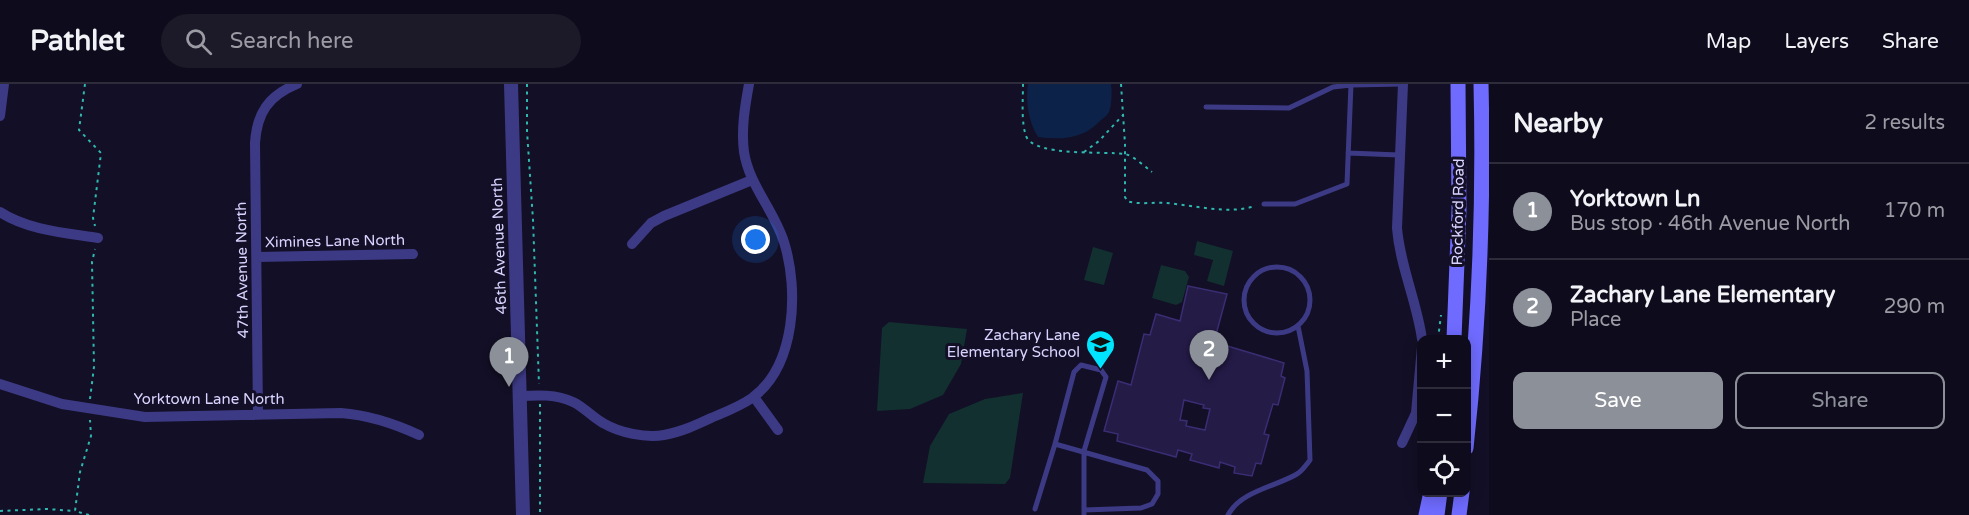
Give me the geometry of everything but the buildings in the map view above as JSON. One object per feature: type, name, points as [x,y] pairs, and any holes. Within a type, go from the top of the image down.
[{"type":"main road","name":"Rockford Road","points":[[1454,335],[1459,210],[1458,84]]},
{"type":"main road","name":"Rockford Road","points":[[1467,443],[1479,283],[1482,167],[1481,84]]},
{"type":"main road","points":[[1426,515],[1430,497]]},
{"type":"main road","points":[[1437,515],[1439,497]]},
{"type":"main road","points":[[1460,515],[1462,497]]},
{"type":"street","points":[[0,116],[4,84]]},
{"type":"street","name":"47th Avenue North","points":[[258,415],[256,125],[265,106],[276,96],[297,84]]},
{"type":"street","name":"46th Avenue North","points":[[511,84],[523,515]]},
{"type":"street","points":[[520,396],[558,397],[574,402],[603,423],[621,431],[641,435],[663,435],[681,431],[754,397],[777,368],[790,335],[789,265],[784,242],[775,220],[752,180],[744,152],[742,129],[749,84]]},
{"type":"street","points":[[1403,84],[1397,228],[1399,245],[1422,335]]},
{"type":"street","points":[[632,244],[651,223],[664,216],[752,180]]},
{"type":"street","points":[[0,212],[37,227],[98,238]]},
{"type":"street","name":"Ximines Lane North","points":[[257,257],[413,254]]},
{"type":"street","name":"Yorktown Lane North","points":[[0,384],[62,404],[145,417],[341,413],[381,419],[419,435]]},
{"type":"street","points":[[1402,443],[1416,413],[1418,389]]},
{"type":"street","points":[[754,397],[778,430]]},
{"type":"lane","points":[[1264,204],[1295,204],[1347,184],[1351,84]]},
{"type":"lane","points":[[1206,107],[1289,108],[1333,87],[1351,84],[1403,84]]},
{"type":"lane","points":[[1348,153],[1401,155]]},
{"type":"lane","points":[[1228,515],[1233,506],[1298,473],[1310,460],[1306,371],[1298,326],[1309,307],[1310,296],[1307,286],[1292,270],[1282,267],[1271,267],[1252,278],[1246,287],[1244,298],[1249,319],[1257,327],[1267,332],[1289,331],[1298,326]]},
{"type":"lane","points":[[1035,509],[1056,444],[1074,372],[1081,365],[1101,370],[1106,377],[1084,452],[1084,512],[1141,508],[1152,504],[1158,494],[1158,482],[1147,470],[1084,452],[1056,444]]},
{"type":"path","points":[[75,511],[80,472],[91,436],[89,409],[94,367],[92,262],[98,238],[93,218],[101,153],[79,130],[85,84]]},
{"type":"path","points":[[527,84],[527,131],[540,395],[540,515]]},
{"type":"path","points":[[1023,84],[1024,125],[1026,137],[1031,143],[1084,152],[1125,154],[1152,172]]},
{"type":"path","points":[[1121,84],[1127,201],[1164,203],[1211,210],[1244,210],[1264,204]]},
{"type":"path","points":[[1084,152],[1099,141],[1124,115]]},
{"type":"path","points":[[0,512],[47,509],[75,511],[89,515]]},
{"type":"green space","points":[[1197,241],[1233,251],[1224,286],[1207,281],[1213,260],[1194,255]]},
{"type":"green space","points":[[1093,247],[1113,253],[1104,285],[1084,280]]},
{"type":"green space","points":[[1161,265],[1185,271],[1189,277],[1182,302],[1176,305],[1152,298]]},
{"type":"green space","points":[[889,322],[967,329],[961,364],[943,395],[910,409],[877,411],[882,328]]},
{"type":"green space","points":[[1023,393],[1010,478],[1005,484],[923,483],[930,446],[949,414],[985,399]]},
{"type":"water","points":[[1028,84],[1111,84],[1109,112],[1093,128],[1078,135],[1063,138],[1038,137],[1028,112]]},
{"type":"place","name":"Zachary Lane Elementary School","points":[[1101,370]]},
{"type":"place","name":"Zachary Lane Elementary","points":[[1209,380]]},
{"type":"place","name":"Yorktown Ln","points":[[509,387]]}]
